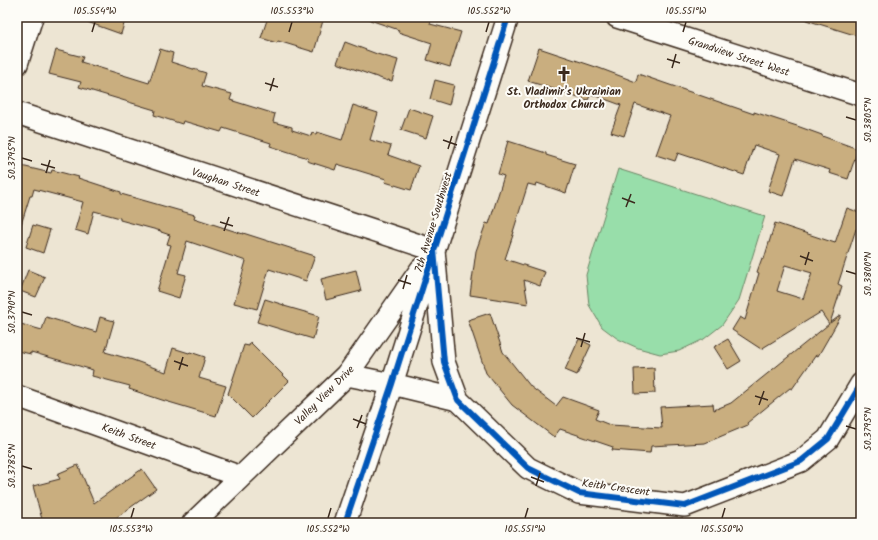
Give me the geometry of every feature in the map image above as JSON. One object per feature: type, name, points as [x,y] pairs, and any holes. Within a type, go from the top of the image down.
[{"type":"street","points":[[17,64],[32,17]]},
{"type":"street","name":"7th Avenue Southwest","points":[[346,523],[392,384],[508,17]]},
{"type":"street","name":"Grandview Street West","points":[[617,17],[861,95]]},
{"type":"street","name":"Vaughan Street","points":[[17,113],[434,250]]},
{"type":"street","name":"Valley View Drive","points":[[193,523],[347,375],[434,250]]},
{"type":"street","name":"Keith Crescent","points":[[434,250],[444,362],[458,400],[528,468],[579,493],[685,506],[801,461],[828,439],[861,384]]},
{"type":"street","points":[[347,375],[458,400]]},
{"type":"street","name":"Keith Street","points":[[17,396],[240,477]]},
{"type":"green space","points":[[618,169],[765,216],[739,300],[722,325],[704,339],[679,351],[660,354],[638,348],[618,339],[602,327],[589,305],[586,275]]},
{"type":"building","points":[[79,17],[126,17],[121,34],[79,19]]},
{"type":"building","points":[[268,17],[324,17],[314,52],[278,41],[277,43],[261,38]]},
{"type":"building","points":[[370,17],[432,17],[430,24],[461,32],[450,67],[427,60],[432,43],[398,32],[399,30],[370,20]]},
{"type":"building","points":[[807,17],[861,17],[861,37],[806,20]]},
{"type":"building","points":[[345,42],[398,60],[392,81],[388,81],[337,63]]},
{"type":"building","points":[[539,48],[636,82],[638,74],[754,114],[754,112],[797,126],[858,149],[848,179],[829,173],[830,170],[795,159],[783,196],[768,191],[780,154],[754,145],[744,175],[678,153],[675,161],[656,155],[670,116],[635,104],[624,136],[611,132],[621,105],[591,94],[588,100],[528,81]]},
{"type":"building","points":[[160,49],[173,53],[171,62],[206,73],[202,86],[232,94],[230,100],[275,114],[273,122],[292,127],[292,130],[311,136],[312,133],[316,134],[317,132],[342,140],[353,105],[378,113],[370,140],[391,146],[388,155],[419,166],[411,190],[385,182],[386,179],[337,164],[335,170],[307,161],[308,158],[270,146],[271,143],[223,128],[221,132],[183,121],[182,124],[154,115],[155,110],[79,87],[81,82],[49,74],[56,50],[83,57],[81,62],[149,83]]},
{"type":"building","points":[[435,80],[454,85],[449,105],[430,99]]},
{"type":"building","points":[[409,108],[433,116],[426,138],[401,130]]},
{"type":"building","points":[[508,141],[575,164],[566,193],[537,183],[536,186],[528,184],[505,259],[545,272],[540,286],[524,280],[528,304],[470,295],[476,251],[486,223],[489,224],[504,176],[498,174]]},
{"type":"building","points":[[17,165],[51,173],[52,170],[79,177],[78,178],[121,192],[121,194],[195,215],[194,218],[315,256],[306,281],[269,269],[257,309],[234,303],[246,261],[187,241],[178,273],[186,275],[179,298],[157,291],[171,245],[167,244],[170,235],[161,231],[94,211],[88,234],[75,230],[83,202],[34,189],[32,196],[30,196],[20,228],[17,227]]},
{"type":"building","points":[[847,208],[861,213],[861,230],[856,229],[838,284],[842,286],[830,323],[841,316],[818,356],[816,355],[792,389],[790,388],[747,423],[748,425],[705,443],[651,446],[650,453],[612,450],[613,447],[560,429],[554,437],[512,405],[486,373],[468,320],[490,313],[503,352],[531,387],[556,406],[563,397],[599,410],[595,419],[610,425],[662,428],[660,407],[713,404],[714,410],[731,403],[829,324],[821,312],[761,349],[732,330],[740,317],[745,320],[759,273],[757,272],[762,258],[764,259],[775,223],[835,243]],"holes":[[[785,265],[812,273],[803,299],[777,291]]]},
{"type":"building","points":[[33,225],[50,230],[43,253],[26,247]]},
{"type":"building","points":[[28,270],[45,277],[36,297],[20,291]]},
{"type":"building","points":[[356,270],[361,291],[326,300],[321,279]]},
{"type":"building","points":[[265,299],[319,316],[313,339],[257,322]]},
{"type":"building","points":[[46,317],[96,332],[100,317],[114,321],[105,352],[166,372],[173,348],[205,357],[199,378],[226,386],[216,416],[129,389],[130,386],[92,376],[93,370],[31,352],[31,354],[17,351],[17,323],[42,330]]},
{"type":"building","points":[[579,339],[591,345],[577,375],[565,370]]},
{"type":"building","points":[[728,339],[741,361],[728,369],[714,347]]},
{"type":"building","points":[[250,342],[289,381],[252,418],[228,394],[244,345],[249,346]]},
{"type":"building","points":[[654,368],[655,393],[635,394],[634,369]]},
{"type":"building","points":[[78,465],[94,503],[142,469],[156,489],[109,523],[43,523],[33,486],[60,479],[57,474]]},
{"type":"cycle path","points":[[345,523],[392,384],[508,17]]},
{"type":"cycle path","points":[[434,250],[444,362],[458,400],[528,468],[579,493],[685,506],[801,461],[828,439],[861,384]]},
{"type":"place","name":"St. Vladimir's Ukrainian Orthodox Church","points":[[564,74]]}]
